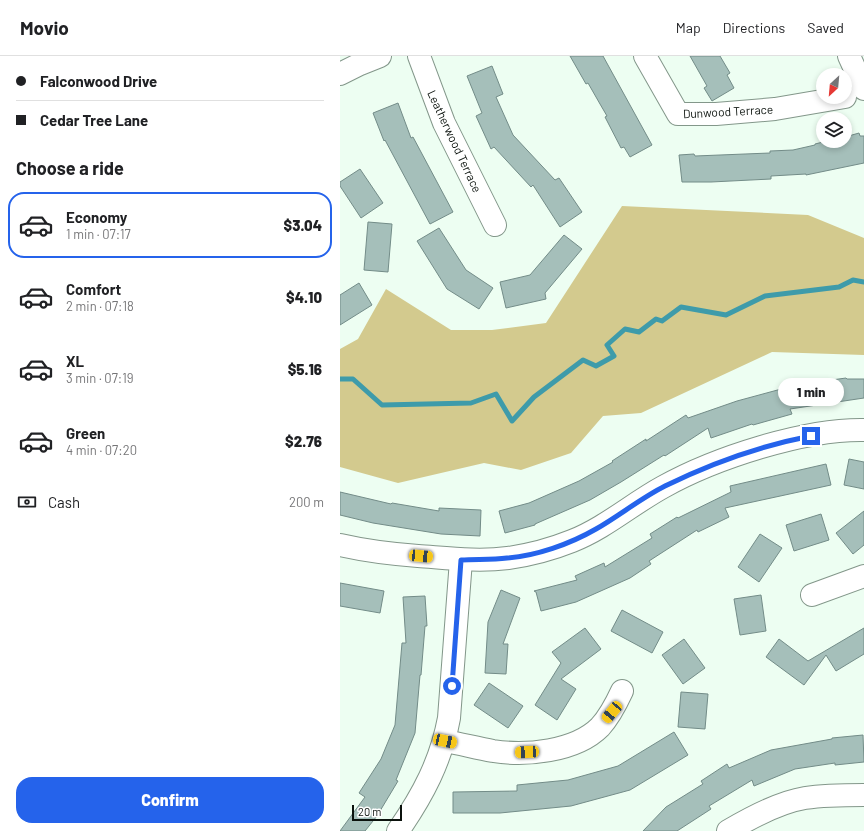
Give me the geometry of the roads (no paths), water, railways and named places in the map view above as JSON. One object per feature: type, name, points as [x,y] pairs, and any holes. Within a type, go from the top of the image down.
[{"type":"street","points":[[340,74],[380,56]]},
{"type":"street","name":"Leatherwood Terrace","points":[[419,56],[444,123],[496,226]]},
{"type":"street","name":"Dunwood Terrace","points":[[644,56],[678,114],[716,114],[775,109],[816,102]]},
{"type":"street","points":[[849,56],[864,89]]},
{"type":"street","name":"Dunwood Terrace","points":[[852,96],[864,94]]},
{"type":"street","points":[[340,545],[380,553],[461,560],[507,558],[544,551],[573,541],[596,529],[663,487],[696,471],[738,454],[786,441],[824,433],[864,430]]},
{"type":"street","points":[[398,831],[416,805],[429,780],[445,741],[449,718],[461,560]]},
{"type":"street","points":[[812,595],[864,576]]},
{"type":"street","points":[[445,741],[493,751],[540,751],[563,747],[582,740],[599,728],[612,712],[622,691]]},
{"type":"street","points":[[728,831],[750,818],[804,798],[838,794],[864,795]]},
{"type":"waterway","points":[[340,379],[353,379],[382,405],[471,403],[496,394],[512,421],[534,397],[583,360],[596,366],[614,356],[607,345],[625,329],[639,332],[656,319],[662,321],[681,307],[726,315],[765,296],[839,287],[853,280],[864,282]]}]
